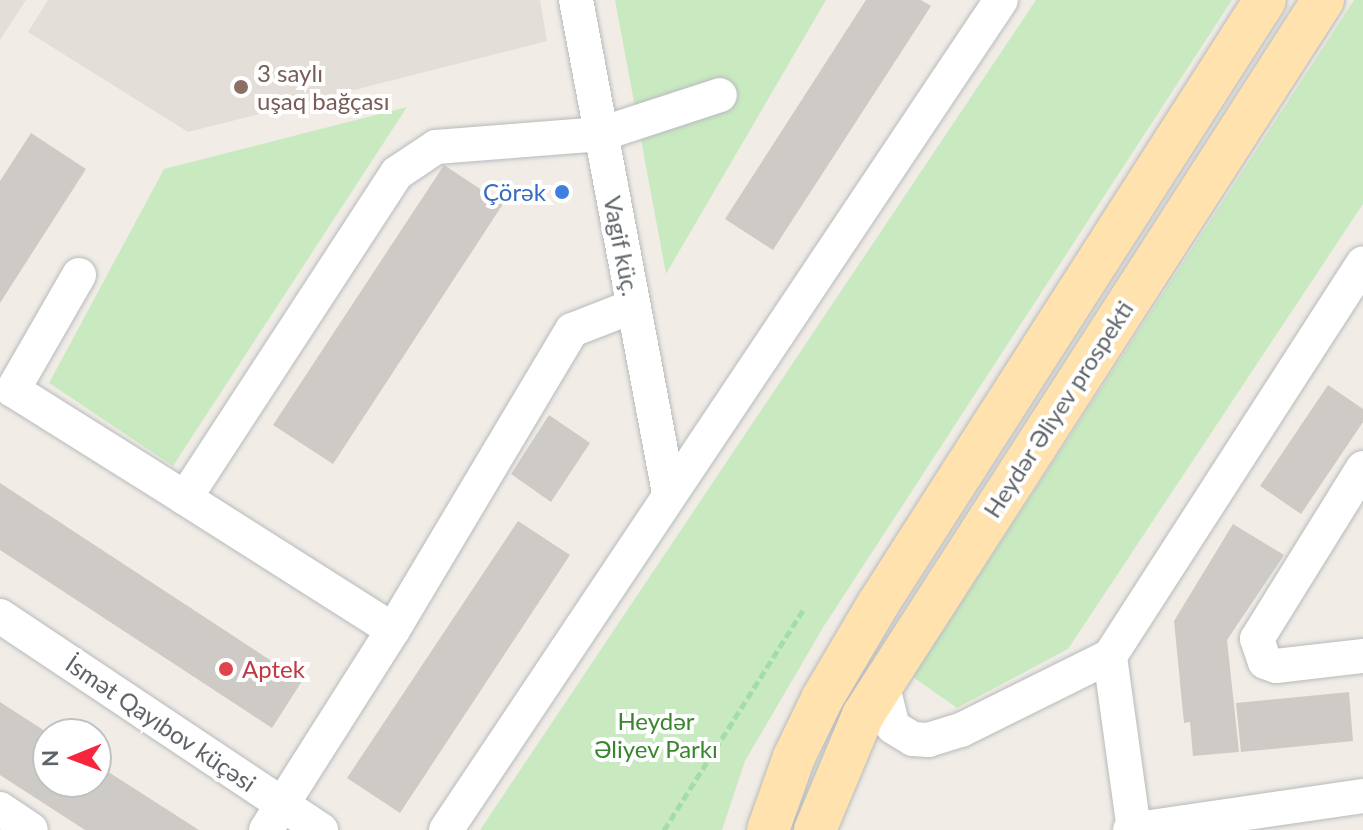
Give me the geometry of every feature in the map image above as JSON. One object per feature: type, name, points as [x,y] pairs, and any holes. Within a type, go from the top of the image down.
[{"type":"main road","name":"Heydər Əliyev prospekti","points":[[768,830],[794,757],[862,631],[1265,0]]},
{"type":"main road","name":"Heydər Əliyev prospekti","points":[[815,830],[839,766],[882,683],[1323,0]]},
{"type":"street","name":"Vagif küç.","points":[[576,0],[669,493]]},
{"type":"street","points":[[446,830],[1001,0]]},
{"type":"street","points":[[185,498],[397,173],[436,147],[601,134],[720,95]]},
{"type":"street","points":[[882,683],[893,727],[913,739],[928,740],[961,730],[1110,656],[1363,263]]},
{"type":"street","points":[[79,275],[13,390],[393,630]]},
{"type":"street","points":[[275,817],[393,630],[572,330],[634,306]]},
{"type":"street","points":[[1363,468],[1257,639],[1265,662],[1276,666],[1363,656]]},
{"type":"street","name":"İsmət Qayıbov küçəsi","points":[[0,616],[275,817],[321,830]]},
{"type":"street","points":[[1110,656],[1133,830],[1363,796]]},
{"type":"street","points":[[0,809],[31,830]]},
{"type":"path","points":[[664,830],[803,610]]},
{"type":"shaded area","points":[[0,0],[26,0],[0,40]]},
{"type":"shaded area","name":"3 saylı uşaq bağçası","points":[[48,0],[540,0],[547,41],[188,132],[28,32]]},
{"type":"green space","points":[[615,0],[826,0],[666,274]]},
{"type":"green space","name":"Heydər Əliyev Parkı","points":[[1036,0],[1232,0],[824,626],[745,761],[722,830],[480,830]]},
{"type":"green space","points":[[1354,0],[1363,0],[1363,204],[1068,649],[957,708],[913,677]]},
{"type":"green space","points":[[407,107],[173,466],[49,383],[164,169]]},
{"type":"building","points":[[866,0],[921,0],[931,6],[773,250],[725,219]]},
{"type":"building","points":[[31,133],[86,169],[0,303],[0,181]]},
{"type":"building","points":[[444,165],[503,204],[333,464],[273,425]]},
{"type":"building","points":[[1328,385],[1363,409],[1363,422],[1301,514],[1260,486]]},
{"type":"building","points":[[549,415],[590,443],[551,502],[511,474]]},
{"type":"building","points":[[0,483],[302,681],[272,728],[0,550]]},
{"type":"building","points":[[518,521],[570,555],[400,813],[347,778]]},
{"type":"building","points":[[1233,524],[1284,555],[1227,640],[1239,752],[1193,756],[1190,722],[1184,723],[1174,621]]},
{"type":"building","points":[[1349,692],[1353,741],[1241,752],[1236,703]]},
{"type":"building","points":[[0,702],[32,723],[32,796],[0,775]]},
{"type":"building","points":[[112,774],[199,830],[85,830],[36,798],[112,798]]},
{"type":"place","name":"3 saylı uşaq bağçası","points":[[241,87]]},
{"type":"place","name":"Çörək","points":[[562,192]]},
{"type":"place","name":"Aptek","points":[[226,669]]}]
